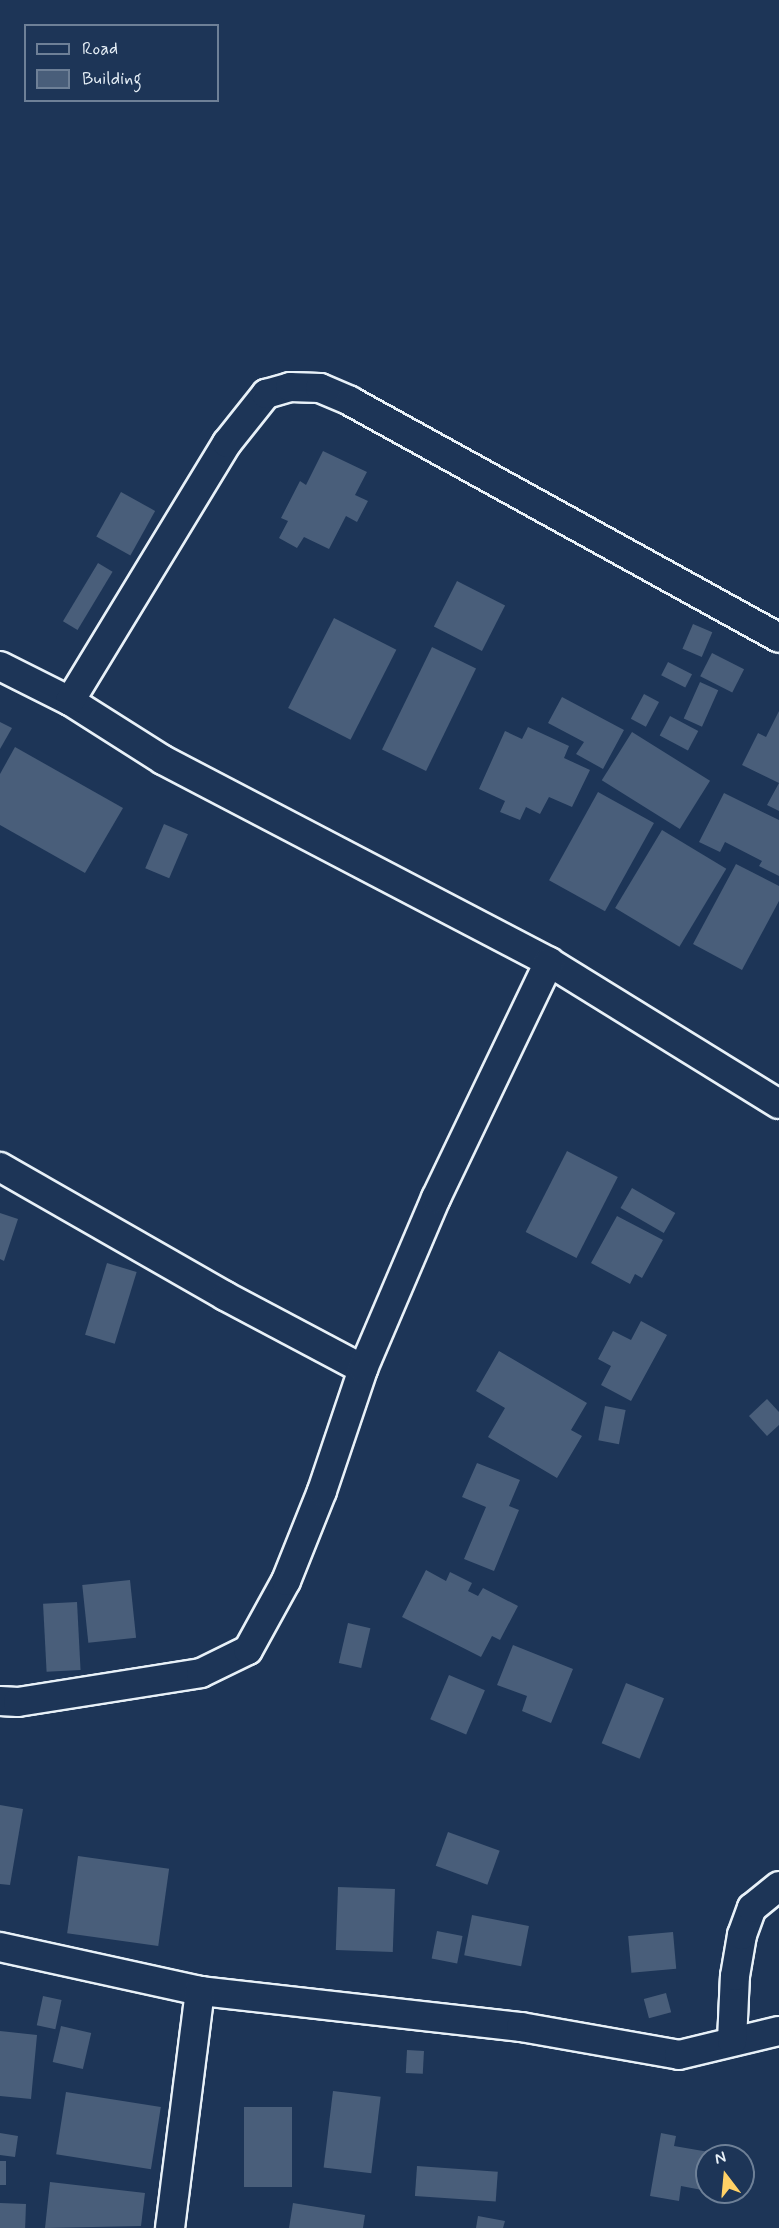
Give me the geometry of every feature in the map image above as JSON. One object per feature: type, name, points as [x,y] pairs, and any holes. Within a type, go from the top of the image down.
[{"type":"street","points":[[70,701],[227,443],[266,394],[290,387],[320,388],[350,401],[779,638]]},
{"type":"street","points":[[0,666],[70,701],[163,760],[549,962],[779,1104]]},
{"type":"street","points":[[0,1701],[18,1702],[201,1673],[248,1650],[286,1581],[322,1491],[363,1369],[487,1085],[549,962]]},
{"type":"street","points":[[0,1167],[225,1296],[363,1369]]},
{"type":"street","points":[[732,2041],[735,1976],[742,1935],[752,1908],[779,1886]]},
{"type":"street","points":[[0,1947],[200,1991],[521,2027],[680,2055],[779,2031]]},
{"type":"street","points":[[170,2228],[200,1991]]},
{"type":"building","points":[[323,451],[367,472],[355,495],[368,501],[357,522],[346,516],[329,549],[304,537],[297,548],[279,538],[288,521],[281,518],[300,481],[306,485]]},
{"type":"building","points":[[121,492],[155,511],[130,556],[96,537]]},
{"type":"building","points":[[98,563],[113,572],[78,630],[63,621]]},
{"type":"building","points":[[457,581],[505,606],[482,651],[434,626]]},
{"type":"building","points":[[334,618],[396,650],[351,740],[288,708]]},
{"type":"building","points":[[693,624],[712,632],[702,657],[682,649]]},
{"type":"building","points":[[432,647],[476,668],[426,771],[382,749]]},
{"type":"building","points":[[712,653],[744,669],[732,693],[700,676]]},
{"type":"building","points":[[668,662],[692,674],[685,688],[661,675]]},
{"type":"building","points":[[700,682],[718,690],[702,727],[684,719]]},
{"type":"building","points":[[644,694],[659,702],[646,727],[631,719]]},
{"type":"building","points":[[562,697],[624,730],[603,769],[576,754],[584,742],[548,723]]},
{"type":"building","points":[[779,711],[779,783],[742,765],[758,733],[766,737]]},
{"type":"building","points":[[670,716],[698,731],[688,750],[660,735]]},
{"type":"building","points":[[0,722],[12,728],[0,749]]},
{"type":"building","points":[[528,727],[569,746],[564,758],[590,770],[572,807],[549,797],[540,814],[526,807],[520,820],[500,812],[505,801],[479,789],[505,731],[522,739]]},
{"type":"building","points":[[632,732],[710,781],[680,829],[602,780]]},
{"type":"building","points":[[15,747],[123,808],[85,873],[0,825],[0,774]]},
{"type":"building","points":[[779,783],[779,811],[767,805]]},
{"type":"building","points":[[598,792],[654,823],[605,911],[549,880]]},
{"type":"building","points":[[724,793],[779,820],[779,876],[759,866],[762,861],[725,842],[720,852],[699,842]]},
{"type":"building","points":[[164,824],[188,834],[169,878],[145,868]]},
{"type":"building","points":[[662,830],[726,869],[679,947],[615,908]]},
{"type":"building","points":[[736,864],[779,886],[779,901],[742,970],[693,944]]},
{"type":"building","points":[[567,1151],[618,1177],[576,1258],[526,1232]]},
{"type":"building","points":[[632,1188],[675,1213],[664,1233],[620,1208]]},
{"type":"building","points":[[0,1213],[18,1219],[4,1261],[0,1259]]},
{"type":"building","points":[[617,1216],[663,1240],[642,1278],[635,1274],[630,1284],[591,1263]]},
{"type":"building","points":[[107,1263],[137,1272],[115,1344],[85,1335]]},
{"type":"building","points":[[641,1321],[667,1335],[631,1401],[601,1385],[611,1366],[598,1359],[613,1331],[631,1340]]},
{"type":"building","points":[[499,1351],[587,1403],[571,1430],[582,1436],[557,1478],[488,1437],[505,1408],[476,1391]]},
{"type":"building","points":[[767,1399],[779,1412],[779,1425],[767,1436],[749,1416]]},
{"type":"building","points":[[605,1406],[626,1410],[619,1444],[598,1440]]},
{"type":"building","points":[[477,1463],[520,1480],[509,1506],[519,1510],[494,1571],[464,1559],[486,1507],[462,1497]]},
{"type":"building","points":[[426,1570],[446,1581],[450,1572],[472,1583],[468,1591],[478,1596],[483,1588],[518,1606],[500,1640],[492,1636],[481,1657],[402,1617]]},
{"type":"building","points":[[130,1580],[136,1638],[88,1643],[82,1585]]},
{"type":"building","points":[[77,1602],[81,1670],[47,1672],[43,1604]]},
{"type":"building","points":[[348,1623],[370,1628],[361,1668],[339,1663]]},
{"type":"building","points":[[513,1645],[573,1669],[551,1723],[522,1711],[527,1696],[497,1685]]},
{"type":"building","points":[[449,1675],[485,1690],[466,1734],[430,1719]]},
{"type":"building","points":[[626,1683],[664,1698],[640,1759],[602,1743]]},
{"type":"building","points":[[0,1805],[23,1809],[10,1885],[0,1884]]},
{"type":"building","points":[[448,1832],[500,1851],[487,1885],[436,1866]]},
{"type":"building","points":[[78,1856],[169,1869],[158,1946],[67,1933]]},
{"type":"building","points":[[338,1887],[395,1889],[393,1952],[336,1950]]},
{"type":"building","points":[[472,1915],[529,1926],[521,1966],[464,1955]]},
{"type":"building","points":[[437,1931],[463,1936],[457,1963],[432,1958]]},
{"type":"building","points":[[673,1932],[676,1969],[631,1973],[628,1936]]},
{"type":"building","points":[[666,1993],[671,2012],[649,2018],[644,1999]]},
{"type":"building","points":[[43,1996],[62,2000],[55,2029],[37,2025]]},
{"type":"building","points":[[61,2026],[91,2033],[83,2069],[53,2062]]},
{"type":"building","points":[[0,2031],[37,2035],[31,2099],[0,2096]]},
{"type":"building","points":[[407,2050],[424,2051],[423,2074],[406,2073]]},
{"type":"building","points":[[333,2091],[381,2097],[371,2173],[324,2167]]},
{"type":"building","points":[[66,2092],[161,2107],[151,2169],[56,2154]]},
{"type":"building","points":[[244,2107],[292,2107],[292,2187],[244,2187]]},
{"type":"building","points":[[0,2133],[18,2136],[15,2157],[0,2155]]},
{"type":"building","points":[[661,2133],[676,2136],[674,2146],[695,2150],[695,2189],[681,2186],[679,2201],[650,2196]]},
{"type":"building","points":[[0,2161],[6,2161],[6,2185],[0,2185]]},
{"type":"building","points":[[417,2166],[498,2172],[496,2202],[415,2196]]},
{"type":"building","points":[[50,2182],[145,2193],[141,2226],[45,2228]]},
{"type":"building","points":[[0,2203],[26,2204],[25,2228],[0,2228]]},
{"type":"building","points":[[293,2203],[365,2215],[363,2228],[289,2228]]},
{"type":"building","points":[[478,2216],[505,2221],[503,2228],[476,2228]]}]
